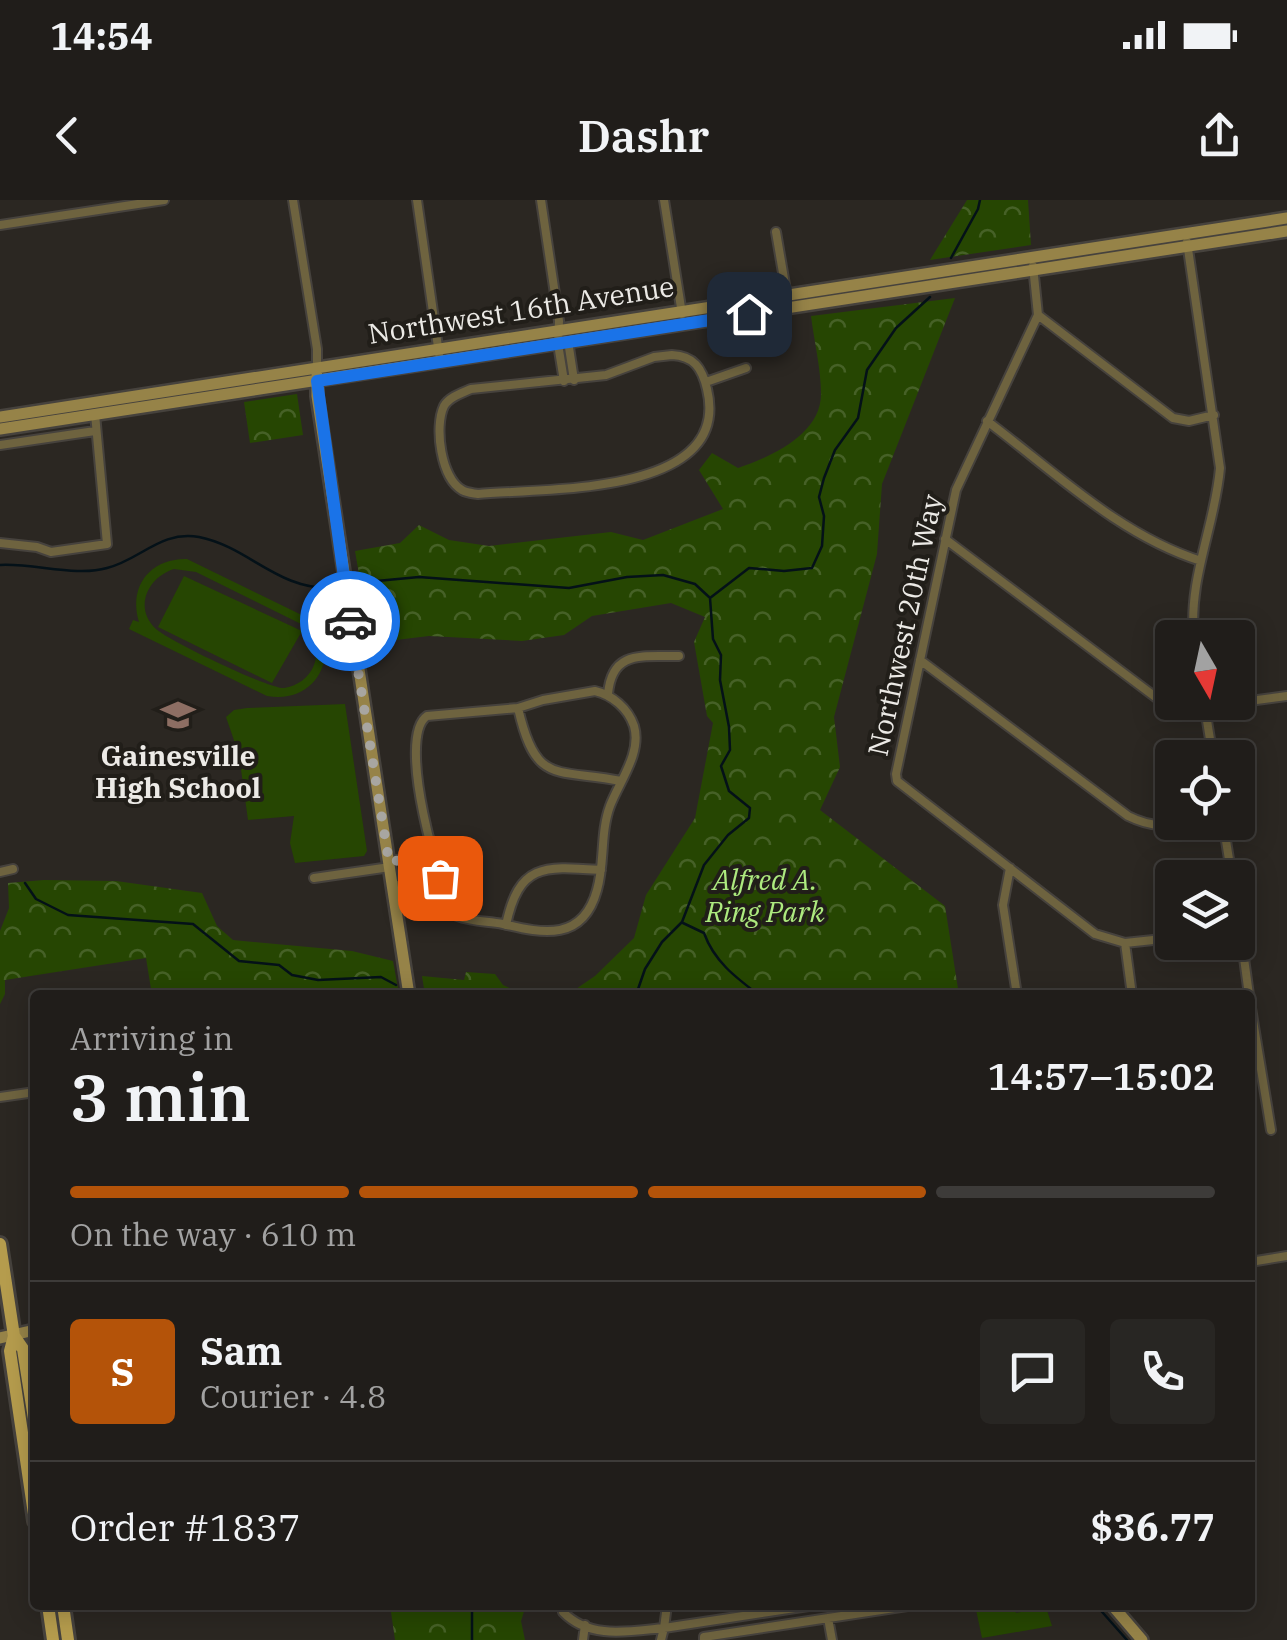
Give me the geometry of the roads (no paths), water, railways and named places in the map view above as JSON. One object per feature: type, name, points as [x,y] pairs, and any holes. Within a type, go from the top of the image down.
[{"type":"main road","name":"Northwest 16th Avenue","points":[[1187,240],[1287,218]]},
{"type":"main road","name":"Northwest 16th Avenue","points":[[0,416],[95,408],[440,355],[563,343],[684,324],[910,275],[1287,231]]},
{"type":"main road","name":"Northwest 16th Avenue","points":[[440,355],[560,329],[682,310],[912,289],[1032,263]]},
{"type":"main road","points":[[910,275],[912,289]]},
{"type":"main road","points":[[317,374],[409,990]]},
{"type":"main road","points":[[0,429],[95,408]]},
{"type":"main road","points":[[0,1244],[7,1337],[30,1474]]},
{"type":"main road","points":[[7,1337],[23,1349],[30,1393]]},
{"type":"main road","points":[[49,1610],[53,1640]]},
{"type":"main road","points":[[63,1610],[68,1640]]},
{"type":"main road","points":[[1116,1610],[1142,1640]]},
{"type":"street","points":[[71,200],[73,214]]},
{"type":"street","points":[[0,225],[164,200]]},
{"type":"street","points":[[293,200],[317,349],[317,374]]},
{"type":"street","points":[[417,200],[440,355]]},
{"type":"street","points":[[541,200],[560,329],[574,380]]},
{"type":"street","points":[[664,200],[684,324]]},
{"type":"street","points":[[776,232],[788,301]]},
{"type":"street","points":[[1187,240],[1214,415],[1218,484],[1191,608],[1192,620]]},
{"type":"street","points":[[1032,263],[1038,315],[1173,418],[1189,421],[1214,415]]},
{"type":"street","name":"Northwest 20th Way","points":[[1010,868],[897,781],[896,774],[956,490],[1038,315]]},
{"type":"street","points":[[563,343],[564,381]]},
{"type":"street","points":[[672,355],[694,360],[706,382],[710,400],[708,419],[690,454],[677,464],[654,472],[590,485],[478,494],[461,490],[448,473],[440,426],[445,405],[471,389],[564,381],[606,375],[672,355]]},
{"type":"street","points":[[706,382],[746,368]]},
{"type":"street","points":[[0,543],[50,552],[107,544],[95,408]]},
{"type":"street","points":[[986,421],[1125,526],[1162,547],[1201,561]]},
{"type":"street","points":[[0,445],[95,431]]},
{"type":"street","points":[[946,539],[1155,696]]},
{"type":"street","points":[[608,694],[610,676],[618,664],[630,658],[679,656]]},
{"type":"street","points":[[920,660],[1128,816],[1155,826]]},
{"type":"street","points":[[595,691],[608,694],[634,726],[635,742],[608,810],[601,870],[589,912],[563,930],[544,932],[472,922],[458,916],[434,855],[416,763],[419,721],[450,712],[518,708],[595,691]]},
{"type":"street","points":[[1255,700],[1287,696]]},
{"type":"street","points":[[518,708],[532,754],[552,772],[620,780]]},
{"type":"street","points":[[314,878],[434,855]]},
{"type":"street","points":[[1016,990],[1002,896],[1010,868],[1096,934],[1125,943],[1155,940]]},
{"type":"street","points":[[0,872],[13,869]]},
{"type":"street","points":[[506,925],[517,888],[527,876],[557,869],[601,870]]},
{"type":"street","points":[[393,886],[440,878]]},
{"type":"street","points":[[1125,943],[1131,990]]},
{"type":"street","points":[[1243,960],[1249,990]]},
{"type":"street","points":[[1255,1029],[1271,1130]]},
{"type":"street","points":[[0,1098],[30,1093]]},
{"type":"street","points":[[1255,1261],[1287,1256]]},
{"type":"street","points":[[563,1610],[570,1620],[608,1633],[664,1628],[760,1610]]},
{"type":"street","points":[[661,1640],[666,1610]]},
{"type":"street","points":[[704,1640],[881,1610]]},
{"type":"street","points":[[828,1618],[832,1640]]},
{"type":"street","points":[[582,1640],[585,1625]]},
{"type":"waterway","points":[[951,258],[980,200]]},
{"type":"waterway","points":[[638,990],[662,942],[682,922],[704,865],[728,835],[749,818],[750,808],[729,791],[721,766],[730,750],[729,727],[720,680],[721,655],[713,639],[710,598],[749,568],[812,568],[822,546],[824,516],[819,497],[824,478],[835,450],[858,418],[867,370],[896,328],[930,297]]},
{"type":"waterway","points":[[0,565],[95,570],[185,536],[217,542],[295,582],[333,588]]},
{"type":"waterway","points":[[366,582],[419,577],[569,588],[663,575],[695,584],[709,597]]},
{"type":"waterway","points":[[25,883],[36,899],[68,915],[193,924],[239,961],[279,965],[292,975],[318,980],[381,977],[396,985]]},
{"type":"waterway","points":[[683,923],[704,933],[719,960],[753,990]]},
{"type":"waterway","points":[[472,1610],[472,1640]]},
{"type":"waterway","points":[[1100,1610],[1127,1640]]},
{"type":"place","name":"Gainesville High School","points":[[178,715]]},
{"type":"park label","name":"Alfred A. Ring Park","points":[[765,896]]}]
